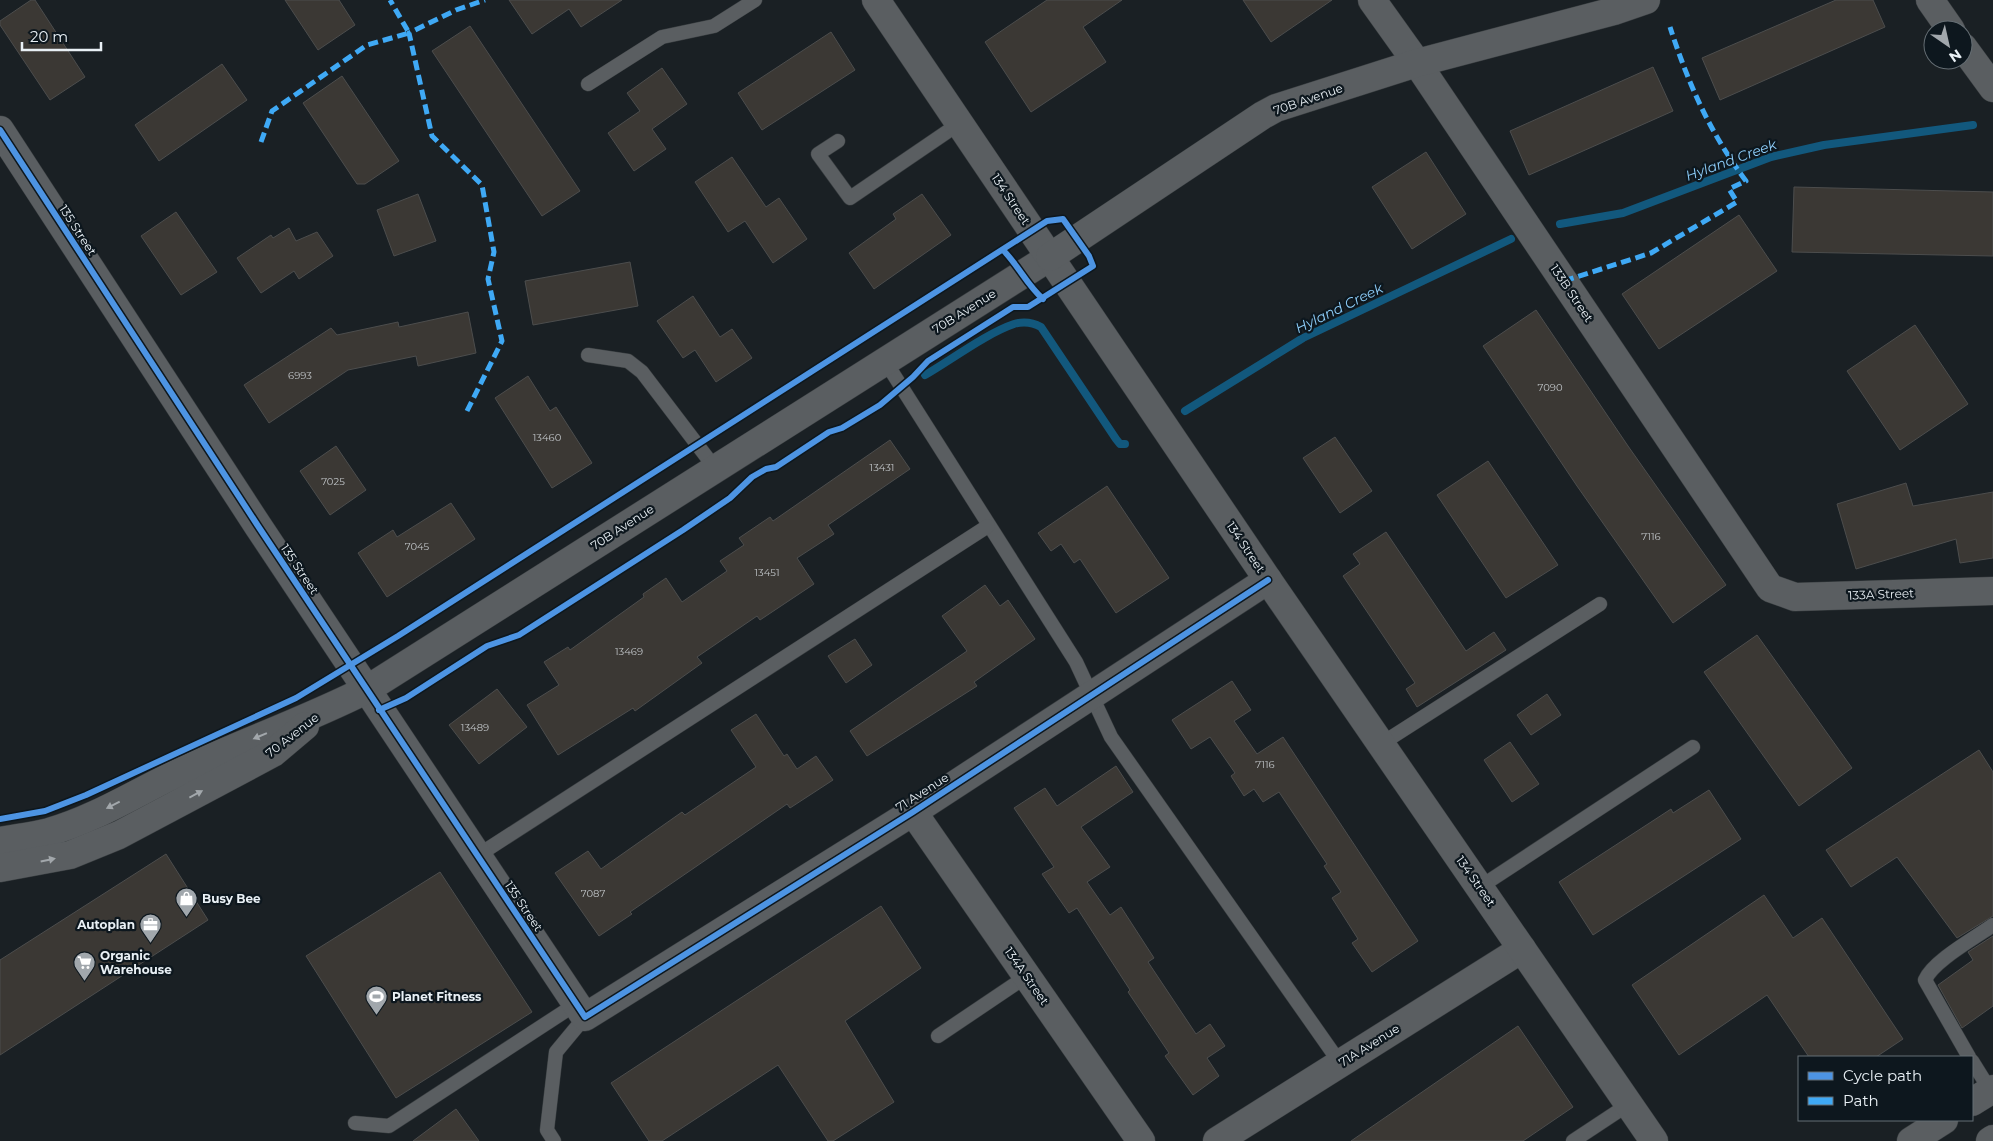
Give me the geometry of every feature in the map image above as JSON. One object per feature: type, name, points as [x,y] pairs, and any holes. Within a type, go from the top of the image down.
[{"type":"street","name":"134 Street","points":[[876,0],[1268,580],[1654,1141]]},
{"type":"street","name":"133B Street","points":[[1372,0],[1417,63],[1770,588]]},
{"type":"street","name":"70B Avenue","points":[[322,712],[366,690],[885,361],[1050,256],[1263,115],[1417,63],[1612,5],[1646,0]]},
{"type":"street","points":[[1930,0],[1944,20]]},
{"type":"street","points":[[1973,60],[1993,88]]},
{"type":"street","name":"135 Street","points":[[0,130],[366,690],[581,1011]]},
{"type":"street","name":"71 Avenue","points":[[581,1011],[913,812],[1268,580]]},
{"type":"street","name":"133A Street","points":[[1770,588],[1795,597],[1993,591]]},
{"type":"street","name":"70 Avenue","points":[[0,840],[49,832],[93,815],[184,770],[259,736],[322,712]]},
{"type":"street","name":"70 Avenue","points":[[0,868],[70,855],[119,835],[273,753],[322,712]]},
{"type":"street","name":"134A Street","points":[[913,812],[1141,1141]]},
{"type":"street","name":"71A Avenue","points":[[1217,1141],[1522,948]]},
{"type":"street","points":[[1910,1141],[1942,1121]]},
{"type":"lane","points":[[588,84],[662,37],[714,26],[756,0]]},
{"type":"lane","points":[[838,141],[818,154],[850,198],[960,123]]},
{"type":"lane","points":[[588,355],[628,362],[642,372],[715,468]]},
{"type":"lane","points":[[885,361],[1076,662],[1111,737],[1340,1063]]},
{"type":"lane","points":[[477,856],[988,526]]},
{"type":"lane","points":[[1382,744],[1600,604]]},
{"type":"lane","points":[[1480,887],[1693,747]]},
{"type":"lane","points":[[1968,1056],[1925,980],[1927,975],[1941,962],[1993,925]]},
{"type":"lane","points":[[938,1036],[1027,976]]},
{"type":"lane","points":[[355,1123],[389,1126],[581,1011]]},
{"type":"lane","points":[[554,1141],[548,1130],[556,1052],[581,1011]]},
{"type":"lane","points":[[1973,1064],[1985,1094]]},
{"type":"lane","points":[[1573,1141],[1628,1104]]},
{"type":"building","points":[[31,0],[35,0],[85,77],[50,100],[0,25],[0,21]]},
{"type":"building","points":[[285,0],[339,0],[355,25],[318,50]]},
{"type":"building","points":[[509,0],[622,0],[581,27],[569,9],[532,34]]},
{"type":"building","points":[[1047,0],[1122,0],[1083,27],[1106,62],[1031,112],[985,42]]},
{"type":"building","points":[[1243,0],[1332,0],[1271,42]]},
{"type":"building","points":[[1836,0],[1873,0],[1885,27],[1720,100],[1702,58]]},
{"type":"building","points":[[470,26],[580,191],[542,216],[432,51]]},
{"type":"building","points":[[831,32],[855,70],[762,130],[738,93]]},
{"type":"building","points":[[222,64],[247,100],[159,161],[135,125]]},
{"type":"building","points":[[1653,67],[1673,111],[1529,175],[1510,131]]},
{"type":"building","points":[[662,68],[687,104],[652,129],[666,149],[634,171],[608,133],[640,111],[627,93]]},
{"type":"building","points":[[342,76],[399,161],[365,184],[357,184],[303,103]]},
{"type":"building","points":[[1426,152],[1466,214],[1412,249],[1372,187]]},
{"type":"building","points":[[732,157],[766,207],[779,198],[807,239],[773,263],[745,221],[728,232],[695,182]]},
{"type":"building","points":[[1794,187],[1993,192],[1993,256],[1792,252]]},
{"type":"building","points":[[418,194],[436,241],[394,256],[377,210]]},
{"type":"building","points":[[922,194],[951,235],[874,289],[849,253],[896,219],[893,214]]},
{"type":"building","points":[[176,212],[217,272],[181,295],[141,236]]},
{"type":"building","points":[[1739,215],[1777,271],[1659,349],[1622,294]]},
{"type":"building","points":[[289,228],[296,241],[317,232],[333,256],[299,279],[294,271],[261,293],[237,258],[271,235],[273,238]]},
{"type":"building","points":[[630,262],[638,306],[533,325],[525,281]]},
{"type":"building","points":[[693,296],[720,337],[732,329],[752,358],[716,382],[695,350],[683,358],[657,321]]},
{"type":"building","points":[[1536,310],[1628,446],[1726,585],[1673,623],[1577,486],[1483,346]]},
{"type":"building","points":[[468,312],[476,353],[418,366],[416,356],[348,370],[269,423],[244,385],[331,328],[337,335],[398,322],[399,327]]},
{"type":"building","points":[[1915,325],[1968,404],[1900,450],[1847,371]]},
{"type":"building","points":[[528,376],[550,411],[556,407],[592,463],[552,488],[495,398]]},
{"type":"building","points":[[1335,437],[1372,491],[1340,513],[1303,458]]},
{"type":"building","points":[[890,440],[910,469],[828,525],[834,534],[797,558],[814,584],[760,620],[757,616],[697,657],[702,663],[635,711],[633,708],[558,755],[527,705],[559,685],[544,662],[568,647],[570,650],[644,597],[643,594],[666,578],[682,602],[727,571],[720,561],[744,545],[739,538],[770,517],[773,521]]},
{"type":"building","points":[[336,446],[366,490],[330,515],[300,471]]},
{"type":"building","points":[[1488,461],[1558,565],[1506,598],[1437,495]]},
{"type":"building","points":[[1906,483],[1913,506],[1993,492],[1993,558],[1960,563],[1956,539],[1856,569],[1837,504]]},
{"type":"building","points":[[1107,486],[1169,578],[1116,613],[1080,559],[1074,563],[1061,544],[1051,551],[1038,533]]},
{"type":"building","points":[[451,503],[475,539],[387,597],[358,553],[393,530],[397,537]]},
{"type":"building","points":[[1386,532],[1466,651],[1494,632],[1506,650],[1417,707],[1406,689],[1415,683],[1343,576],[1360,564],[1353,554]]},
{"type":"building","points":[[985,585],[1000,606],[1008,600],[1035,639],[974,682],[977,686],[867,756],[850,731],[967,651],[942,616]]},
{"type":"building","points":[[1757,635],[1852,768],[1799,806],[1704,672]]},
{"type":"building","points":[[855,639],[872,665],[846,683],[828,656]]},
{"type":"building","points":[[1232,681],[1251,710],[1234,721],[1257,754],[1283,737],[1418,941],[1372,972],[1352,943],[1358,939],[1332,898],[1341,892],[1324,866],[1327,864],[1279,792],[1263,802],[1254,789],[1244,796],[1231,776],[1235,773],[1210,737],[1191,749],[1172,720]]},
{"type":"building","points":[[497,689],[527,727],[479,764],[449,725]]},
{"type":"building","points":[[1547,694],[1561,715],[1531,735],[1517,715]]},
{"type":"building","points":[[756,714],[784,756],[787,754],[797,769],[816,756],[833,780],[790,808],[787,804],[630,912],[632,914],[599,936],[555,873],[588,851],[601,869],[682,812],[685,815],[756,767],[731,730]]},
{"type":"building","points":[[1510,742],[1539,784],[1512,802],[1484,760]]},
{"type":"building","points":[[1979,750],[1993,772],[1993,916],[1957,938],[1897,857],[1851,887],[1826,850]]},
{"type":"building","points":[[1116,766],[1133,792],[1081,827],[1110,867],[1087,882],[1110,915],[1121,907],[1154,958],[1148,962],[1196,1034],[1210,1024],[1225,1046],[1207,1058],[1219,1076],[1193,1095],[1165,1056],[1169,1053],[1128,992],[1130,990],[1077,908],[1069,913],[1042,874],[1054,867],[1014,808],[1045,788],[1057,806]]},
{"type":"building","points":[[1709,790],[1741,839],[1593,935],[1559,882],[1671,809],[1673,813]]},
{"type":"building","points":[[166,854],[208,920],[0,1055],[0,960]]},
{"type":"building","points":[[440,872],[532,1012],[396,1098],[306,956]]},
{"type":"building","points":[[1764,895],[1793,938],[1822,918],[1903,1039],[1878,1056],[1808,1056],[1767,995],[1679,1055],[1632,985]]},
{"type":"building","points":[[881,906],[921,968],[845,1021],[894,1102],[833,1141],[828,1141],[778,1065],[662,1141],[649,1141],[611,1083]]},
{"type":"building","points":[[1993,936],[1993,1006],[1962,1028],[1938,985],[1973,960],[1968,952]]},
{"type":"building","points":[[1518,1026],[1573,1107],[1523,1141],[1351,1141]]},
{"type":"building","points":[[456,1109],[479,1141],[413,1141]]},
{"type":"waterway","name":"Hyland Creek","points":[[1560,224],[1623,213],[1771,157],[1824,145],[1973,125]]},
{"type":"waterway","name":"Hyland Creek","points":[[1185,411],[1303,338],[1511,239]]},
{"type":"waterway","name":"Hyland Creek","points":[[925,375],[1003,328],[1021,322],[1034,324],[1041,327],[1116,439],[1120,444],[1125,444]]},
{"type":"marked path","points":[[261,142],[272,111],[367,45],[409,33],[390,0]]},
{"type":"marked path","points":[[467,411],[502,341],[488,279],[494,252],[482,185],[432,136],[409,33],[456,10],[485,0]]},
{"type":"marked path","points":[[1564,281],[1651,253],[1737,202],[1729,189],[1746,181],[1721,145],[1701,107],[1684,68],[1670,27]]},
{"type":"cycle path","points":[[0,130],[258,526],[585,1017],[913,812],[1268,580]]},
{"type":"cycle path","points":[[0,819],[45,811],[86,795],[296,698],[398,636],[1047,221],[1063,219],[1089,256],[1093,266],[1028,307],[1013,307],[928,361],[913,377],[880,405],[842,428],[829,432],[776,467],[766,469],[752,477],[730,498],[683,530],[519,635],[487,646],[406,698],[379,710]]},
{"type":"cycle path","points":[[1003,250],[1032,288],[1043,299]]},
{"type":"place","name":"Busy Bee","points":[[186,917]]},
{"type":"place","name":"Autoplan","points":[[151,943]]},
{"type":"place","name":"Organic Warehouse","points":[[84,981]]},
{"type":"place","name":"Planet Fitness","points":[[376,1015]]}]
